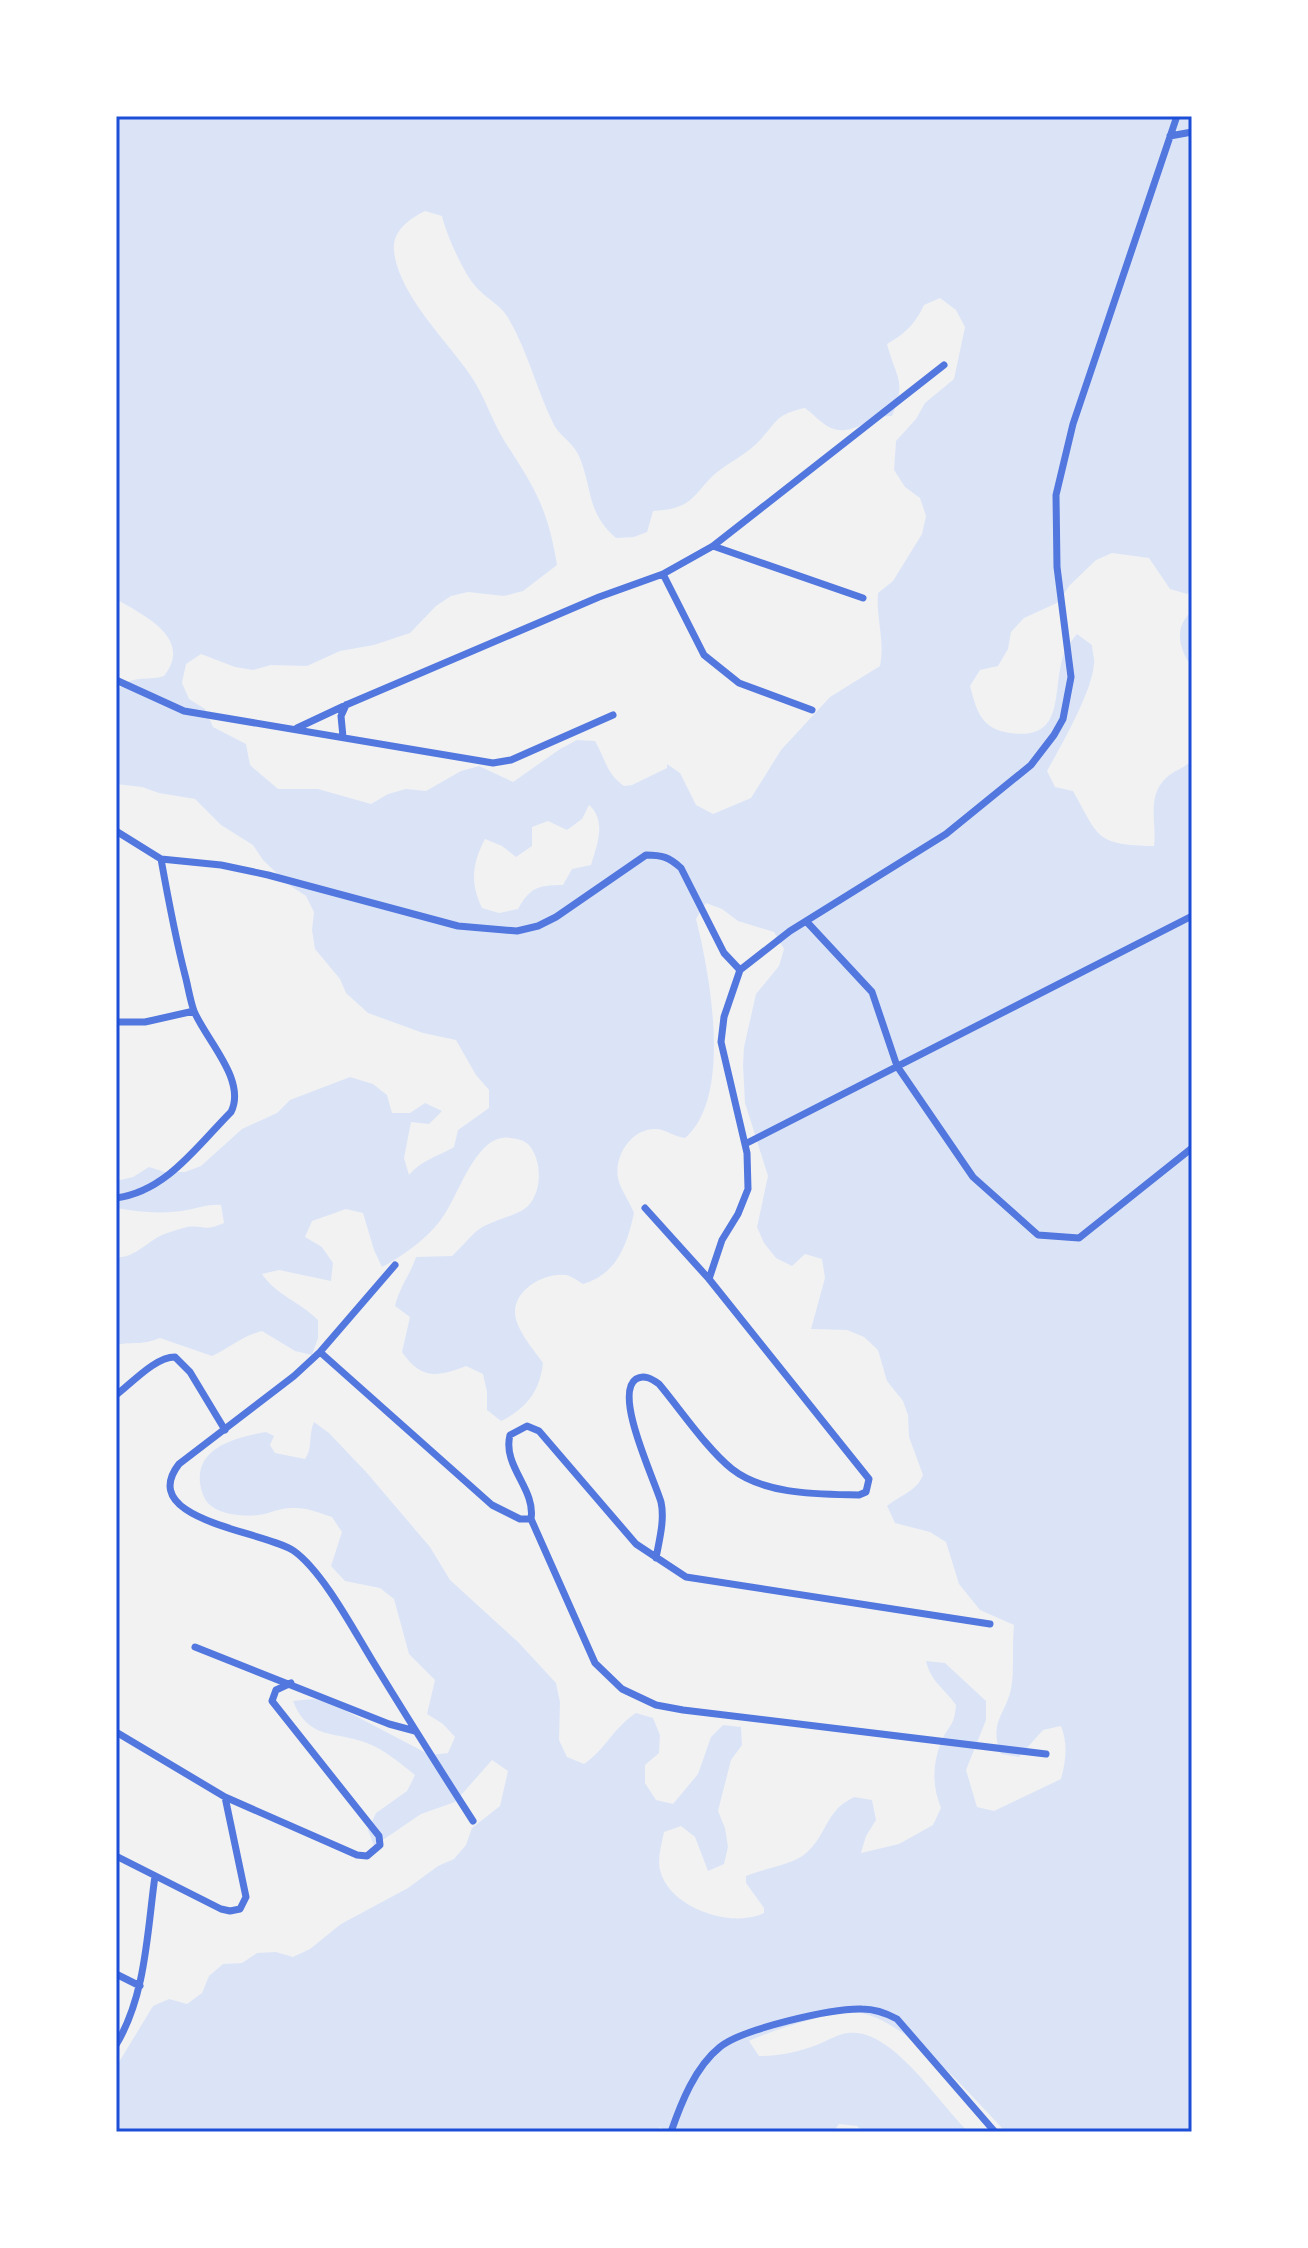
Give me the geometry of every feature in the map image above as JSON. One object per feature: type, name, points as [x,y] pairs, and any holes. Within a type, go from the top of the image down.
[{"type":"street","points":[[709,1279],[722,1240],[738,1214],[748,1189],[745,1144],[721,1042],[724,1017],[740,970],[806,921],[946,834],[1031,765],[1063,719],[1071,677],[1057,567],[1056,495],[1073,424],[1177,116]]},
{"type":"street","points":[[1170,136],[1192,132]]},
{"type":"street","points":[[297,728],[599,597],[663,574],[713,546],[944,365]]},
{"type":"street","points":[[713,546],[863,598]]},
{"type":"street","points":[[663,574],[704,655],[739,683],[812,710]]},
{"type":"street","points":[[116,680],[184,711],[501,763],[613,715]]},
{"type":"street","points":[[343,737],[341,716],[346,705]]},
{"type":"street","points":[[116,831],[161,859],[221,865],[268,875],[458,926],[517,931],[556,917],[631,863],[646,855],[659,855],[670,858],[681,868],[724,953],[740,970]]},
{"type":"street","points":[[116,1198],[141,1192],[161,1181],[233,1108],[236,1094],[232,1078],[194,1011],[173,931],[161,859]]},
{"type":"street","points":[[745,1144],[1189,917],[1192,930]]},
{"type":"street","points":[[806,921],[872,992],[897,1066],[973,1177],[1038,1235],[1079,1238],[1192,1148]]},
{"type":"street","points":[[116,1022],[145,1022],[194,1011]]},
{"type":"street","points":[[645,1208],[709,1279],[868,1474],[869,1484],[863,1494],[846,1495],[770,1487],[752,1481],[733,1470],[718,1455],[659,1384],[646,1376],[640,1377],[632,1384],[628,1396],[642,1455],[661,1504],[662,1520],[656,1558]]},
{"type":"street","points":[[395,1265],[320,1352],[294,1376],[179,1464],[173,1472],[170,1490],[180,1507],[220,1525],[272,1540],[293,1550],[306,1562],[349,1623],[473,1821]]},
{"type":"street","points":[[320,1352],[492,1505],[520,1519],[531,1519]]},
{"type":"street","points":[[116,1395],[154,1365],[167,1357],[175,1357],[190,1372],[225,1430]]},
{"type":"street","points":[[990,1624],[686,1577],[636,1544],[539,1431],[527,1426],[510,1435],[508,1453],[530,1501],[531,1519],[595,1663],[622,1689],[656,1705],[683,1710],[1046,1754]]},
{"type":"street","points":[[195,1647],[389,1724],[415,1731]]},
{"type":"street","points":[[116,1732],[225,1797],[357,1855],[367,1856],[380,1845],[379,1836],[272,1701],[276,1690],[291,1683]]},
{"type":"street","points":[[116,1856],[221,1909],[240,1909],[246,1897],[225,1797]]},
{"type":"street","points":[[116,2045],[132,2014],[140,1986],[155,1876]]},
{"type":"street","points":[[116,1974],[140,1986]]},
{"type":"street","points":[[671,2132],[680,2106],[706,2060],[720,2047],[749,2032],[860,2008],[897,2019],[995,2132]]},
{"type":"shaded area","points":[[116,116],[1192,116],[1192,590],[1187,594],[1170,589],[1149,558],[1112,553],[1096,560],[1069,586],[1059,602],[1024,618],[1011,632],[1008,649],[998,666],[980,670],[970,686],[977,709],[990,726],[1005,732],[1026,734],[1040,730],[1049,721],[1054,709],[1061,663],[1067,647],[1077,634],[1092,645],[1094,662],[1088,689],[1047,771],[1055,787],[1073,791],[1094,828],[1109,840],[1154,846],[1156,793],[1166,778],[1192,760],[1192,2126],[1186,2132],[1006,2132],[939,2063],[900,2031],[880,2020],[851,2012],[805,2021],[749,2041],[759,2056],[767,2056],[804,2049],[848,2033],[865,2034],[898,2054],[969,2132],[864,2132],[857,2126],[839,2124],[833,2132],[668,2132],[660,2127],[658,2132],[116,2132],[116,2067],[153,2006],[169,1999],[187,2004],[202,1993],[209,1976],[223,1964],[242,1963],[257,1953],[276,1952],[293,1957],[310,1949],[341,1924],[454,1859],[466,1845],[472,1828],[500,1806],[508,1771],[492,1760],[455,1802],[421,1814],[374,1846],[368,1830],[376,1813],[407,1791],[415,1775],[374,1746],[314,1728],[299,1714],[293,1701],[312,1699],[329,1702],[430,1755],[448,1753],[455,1737],[443,1724],[427,1714],[435,1680],[409,1654],[394,1599],[380,1588],[345,1581],[331,1566],[342,1532],[332,1517],[295,1508],[240,1515],[220,1511],[208,1503],[200,1486],[201,1470],[212,1452],[232,1441],[266,1432],[274,1436],[270,1445],[275,1453],[305,1459],[314,1422],[329,1433],[430,1547],[450,1580],[518,1642],[556,1683],[560,1702],[559,1740],[567,1757],[584,1764],[636,1713],[653,1718],[660,1735],[659,1753],[645,1765],[645,1783],[656,1800],[673,1804],[698,1774],[711,1737],[723,1725],[741,1727],[742,1745],[731,1760],[718,1811],[728,1847],[724,1864],[708,1871],[695,1837],[681,1826],[664,1832],[661,1846],[659,1866],[666,1883],[688,1905],[703,1912],[736,1918],[764,1913],[764,1908],[746,1883],[746,1876],[805,1854],[838,1808],[854,1797],[872,1800],[876,1820],[866,1836],[861,1853],[899,1844],[933,1825],[941,1808],[935,1783],[936,1757],[953,1721],[956,1705],[935,1680],[926,1661],[945,1663],[986,1701],[986,1720],[966,1770],[977,1807],[994,1811],[1061,1779],[1066,1752],[1061,1726],[1043,1730],[1019,1757],[1001,1754],[996,1733],[1012,1682],[1014,1625],[980,1610],[959,1584],[946,1542],[930,1532],[895,1523],[887,1506],[912,1489],[923,1475],[909,1437],[908,1415],[903,1401],[887,1381],[878,1350],[864,1337],[847,1330],[811,1329],[825,1278],[822,1259],[805,1254],[792,1266],[776,1258],[757,1227],[768,1176],[745,1103],[744,1047],[756,994],[779,966],[784,949],[774,932],[738,921],[722,909],[706,903],[696,919],[707,971],[714,1034],[709,1094],[700,1119],[685,1138],[662,1130],[646,1130],[626,1145],[617,1170],[621,1187],[634,1213],[624,1247],[612,1266],[583,1284],[566,1275],[549,1276],[532,1284],[519,1297],[516,1319],[526,1340],[543,1363],[535,1390],[518,1411],[501,1421],[487,1410],[483,1374],[466,1366],[438,1374],[416,1368],[402,1352],[410,1317],[395,1306],[416,1257],[452,1256],[478,1230],[524,1209],[533,1199],[539,1175],[536,1158],[528,1144],[514,1138],[498,1139],[487,1145],[434,1228],[413,1247],[382,1267],[363,1213],[346,1209],[312,1221],[305,1237],[322,1247],[333,1263],[331,1281],[279,1270],[262,1274],[274,1288],[318,1320],[318,1338],[312,1355],[295,1351],[262,1331],[212,1356],[160,1338],[116,1345],[116,1306],[119,1303],[116,1257],[128,1255],[177,1230],[224,1223],[221,1205],[166,1212],[116,1208],[116,1181],[133,1177],[149,1167],[165,1172],[185,1172],[201,1166],[242,1129],[277,1113],[290,1100],[350,1077],[373,1084],[387,1095],[392,1113],[410,1113],[425,1103],[442,1111],[429,1124],[411,1122],[404,1158],[409,1175],[424,1162],[454,1147],[458,1130],[489,1108],[489,1090],[476,1075],[456,1040],[423,1033],[368,1013],[346,993],[340,979],[315,949],[312,930],[314,912],[306,896],[289,885],[263,860],[253,845],[221,825],[195,799],[116,784],[116,692],[133,680],[164,676],[172,662],[173,650],[169,639],[151,620],[116,599]],"holes":[[[425,211],[442,216],[471,281],[503,310],[510,321],[553,423],[579,456],[595,509],[616,538],[634,537],[647,532],[653,511],[667,510],[689,501],[712,476],[751,449],[779,419],[789,413],[805,408],[827,426],[839,430],[892,416],[899,386],[887,344],[909,328],[924,305],[940,298],[956,310],[965,327],[954,379],[925,403],[916,419],[896,441],[894,470],[905,487],[920,498],[926,516],[922,534],[893,581],[878,593],[882,647],[880,666],[830,697],[781,750],[751,798],[713,814],[696,805],[680,773],[667,764],[667,768],[624,786],[610,771],[595,741],[577,740],[513,782],[479,766],[461,771],[426,791],[406,789],[388,794],[371,804],[318,789],[278,789],[250,765],[246,744],[213,727],[205,709],[189,699],[182,683],[186,664],[201,654],[235,667],[253,670],[271,665],[307,666],[340,651],[374,645],[410,633],[436,606],[451,596],[468,592],[504,596],[523,591],[557,565],[545,514],[532,486],[500,434],[476,384],[404,284],[394,251],[396,237],[408,222]],[[589,805],[598,818],[599,826],[591,865],[572,869],[563,885],[536,889],[518,909],[499,913],[482,908],[474,874],[485,839],[502,846],[516,857],[532,846],[532,827],[548,821],[567,830],[582,819]]]},
{"type":"shaded area","points":[[1192,611],[1192,667],[1181,646],[1180,631]]}]
